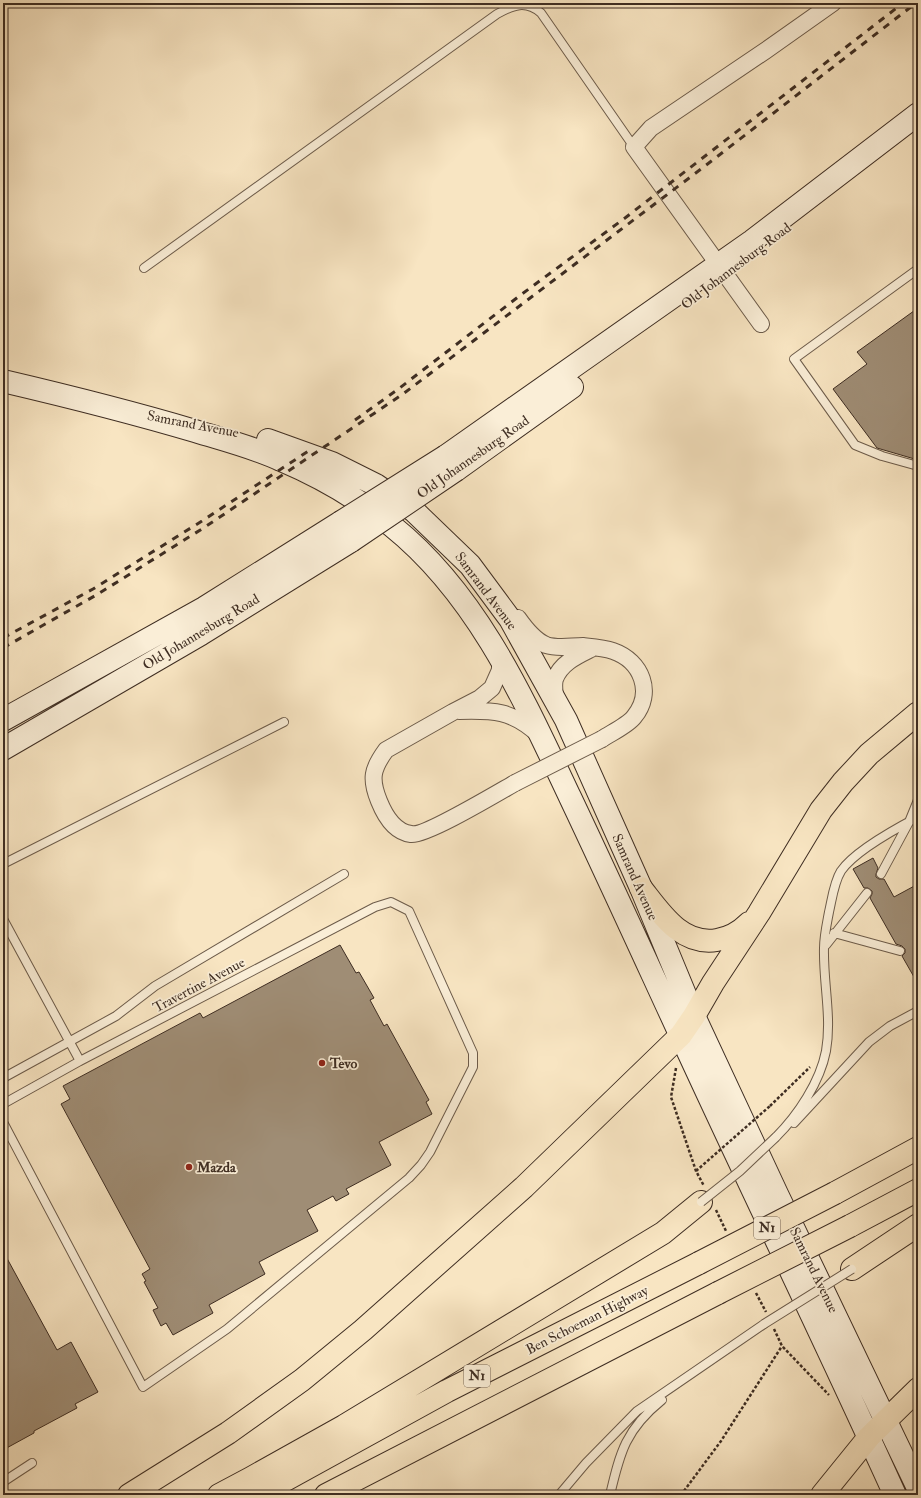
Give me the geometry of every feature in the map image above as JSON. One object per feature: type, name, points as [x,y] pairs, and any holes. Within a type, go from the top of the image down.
[{"type":"highway","points":[[129,1495],[228,1434],[302,1380],[363,1330],[524,1187],[681,1036],[713,983],[759,913],[821,810],[843,782],[869,754],[918,713]]},
{"type":"highway","points":[[641,888],[665,919],[678,930],[692,938],[708,941],[726,938],[742,931],[759,913]]},
{"type":"highway","name":"Ben Schoeman Highway","points":[[258,1495],[447,1390],[699,1263],[835,1193],[918,1148]]},
{"type":"highway","name":"N1","points":[[326,1495],[918,1190]]},
{"type":"highway","points":[[218,1495],[344,1426],[656,1237],[701,1202]]},
{"type":"highway","points":[[852,1269],[918,1225]]},
{"type":"highway","points":[[822,1495],[869,1437],[918,1389]]},
{"type":"main road","name":"Old Johannesburg Road","points":[[722,270],[752,242],[918,114]]},
{"type":"main road","name":"Old Johannesburg Road","points":[[3,749],[201,634],[346,532],[451,463],[722,270],[918,126]]},
{"type":"main road","points":[[3,381],[134,413]]},
{"type":"main road","name":"Samrand Avenue","points":[[134,413],[180,419],[275,442],[332,462],[376,485],[414,511],[470,565],[510,619],[566,720],[641,888],[694,1016],[777,1194],[918,1488]]},
{"type":"main road","name":"Samrand Avenue","points":[[134,413],[252,448],[326,481],[362,504],[397,530],[446,580],[478,620],[500,656],[542,738],[895,1495]]},
{"type":"main road","name":"Old Johannesburg Road","points":[[3,720],[204,608],[346,532]]},
{"type":"street","points":[[761,324],[634,147],[646,132],[657,123],[765,51],[833,3]]},
{"type":"street","points":[[470,565],[507,602],[523,625],[535,638],[545,644],[569,647],[583,646],[613,651],[628,659],[637,670],[643,681],[645,694],[642,706],[633,719],[602,739],[515,783],[430,829],[412,835],[396,829],[383,811],[376,795],[373,780],[374,770],[379,760],[386,750],[480,698],[492,688],[500,670],[500,656]]},
{"type":"street","points":[[555,701],[555,681],[561,668],[574,658],[593,648]]},
{"type":"street","points":[[453,712],[488,710],[507,714],[532,728],[542,738]]},
{"type":"lane","points":[[144,268],[497,14],[517,5],[526,4],[534,6],[541,13],[634,147]]},
{"type":"lane","points":[[918,269],[794,359],[855,445],[882,456],[918,466]]},
{"type":"lane","points":[[3,864],[284,722]]},
{"type":"lane","points":[[882,874],[909,822],[918,800]]},
{"type":"lane","points":[[777,1136],[810,1093],[826,1052],[828,1032],[824,947],[833,896],[841,871],[849,862],[868,847],[918,817]]},
{"type":"lane","points":[[3,1078],[116,1016],[155,986],[344,874]]},
{"type":"lane","points":[[824,947],[867,893]]},
{"type":"lane","name":"Travertine Avenue","points":[[3,1104],[80,1061],[375,907],[391,902],[409,911],[473,1053],[473,1067],[430,1152],[421,1166],[409,1178],[227,1330],[143,1387],[3,1122]]},
{"type":"lane","points":[[3,919],[80,1061]]},
{"type":"lane","points":[[834,933],[900,951]]},
{"type":"lane","points":[[701,1202],[740,1171],[806,1110],[869,1042],[890,1026],[918,1011]]},
{"type":"lane","points":[[560,1495],[586,1463],[637,1410],[764,1324],[852,1269]]},
{"type":"lane","points":[[610,1495],[616,1468],[623,1447],[634,1428],[653,1407],[696,1371]]},
{"type":"lane","points":[[3,1482],[32,1463]]},
{"type":"path","points":[[696,1171],[770,1106]]},
{"type":"path","points":[[681,1495],[721,1441],[782,1346]]},
{"type":"building","points":[[918,308],[918,460],[877,448],[833,389],[867,364],[857,352]]},
{"type":"building","points":[[873,858],[878,868],[876,877],[879,879],[884,879],[894,897],[918,884],[918,984],[902,956],[905,953],[905,949],[896,944],[870,898],[872,891],[868,888],[864,888],[853,869]]},
{"type":"building","points":[[340,945],[356,973],[359,972],[374,998],[370,1000],[384,1026],[387,1024],[429,1100],[426,1102],[432,1114],[379,1142],[391,1165],[346,1189],[349,1194],[336,1201],[333,1196],[307,1210],[318,1231],[259,1262],[265,1274],[209,1305],[213,1313],[173,1335],[166,1323],[161,1326],[153,1310],[158,1308],[144,1282],[146,1281],[142,1274],[150,1269],[61,1104],[70,1099],[63,1086],[200,1013],[203,1018]]},
{"type":"building","points":[[3,1251],[57,1350],[71,1342],[98,1392],[75,1404],[77,1408],[34,1431],[34,1433],[3,1450]]},
{"type":"railway","points":[[355,420],[625,218],[903,3]]},
{"type":"railway","points":[[3,648],[98,594],[205,527],[403,394],[705,166],[916,3]]},
{"type":"railway","points":[[3,638],[93,589],[202,521],[313,448]]},
{"type":"place","name":"Tevo","points":[[322,1063]]},
{"type":"place","name":"Mazda","points":[[189,1167]]}]
